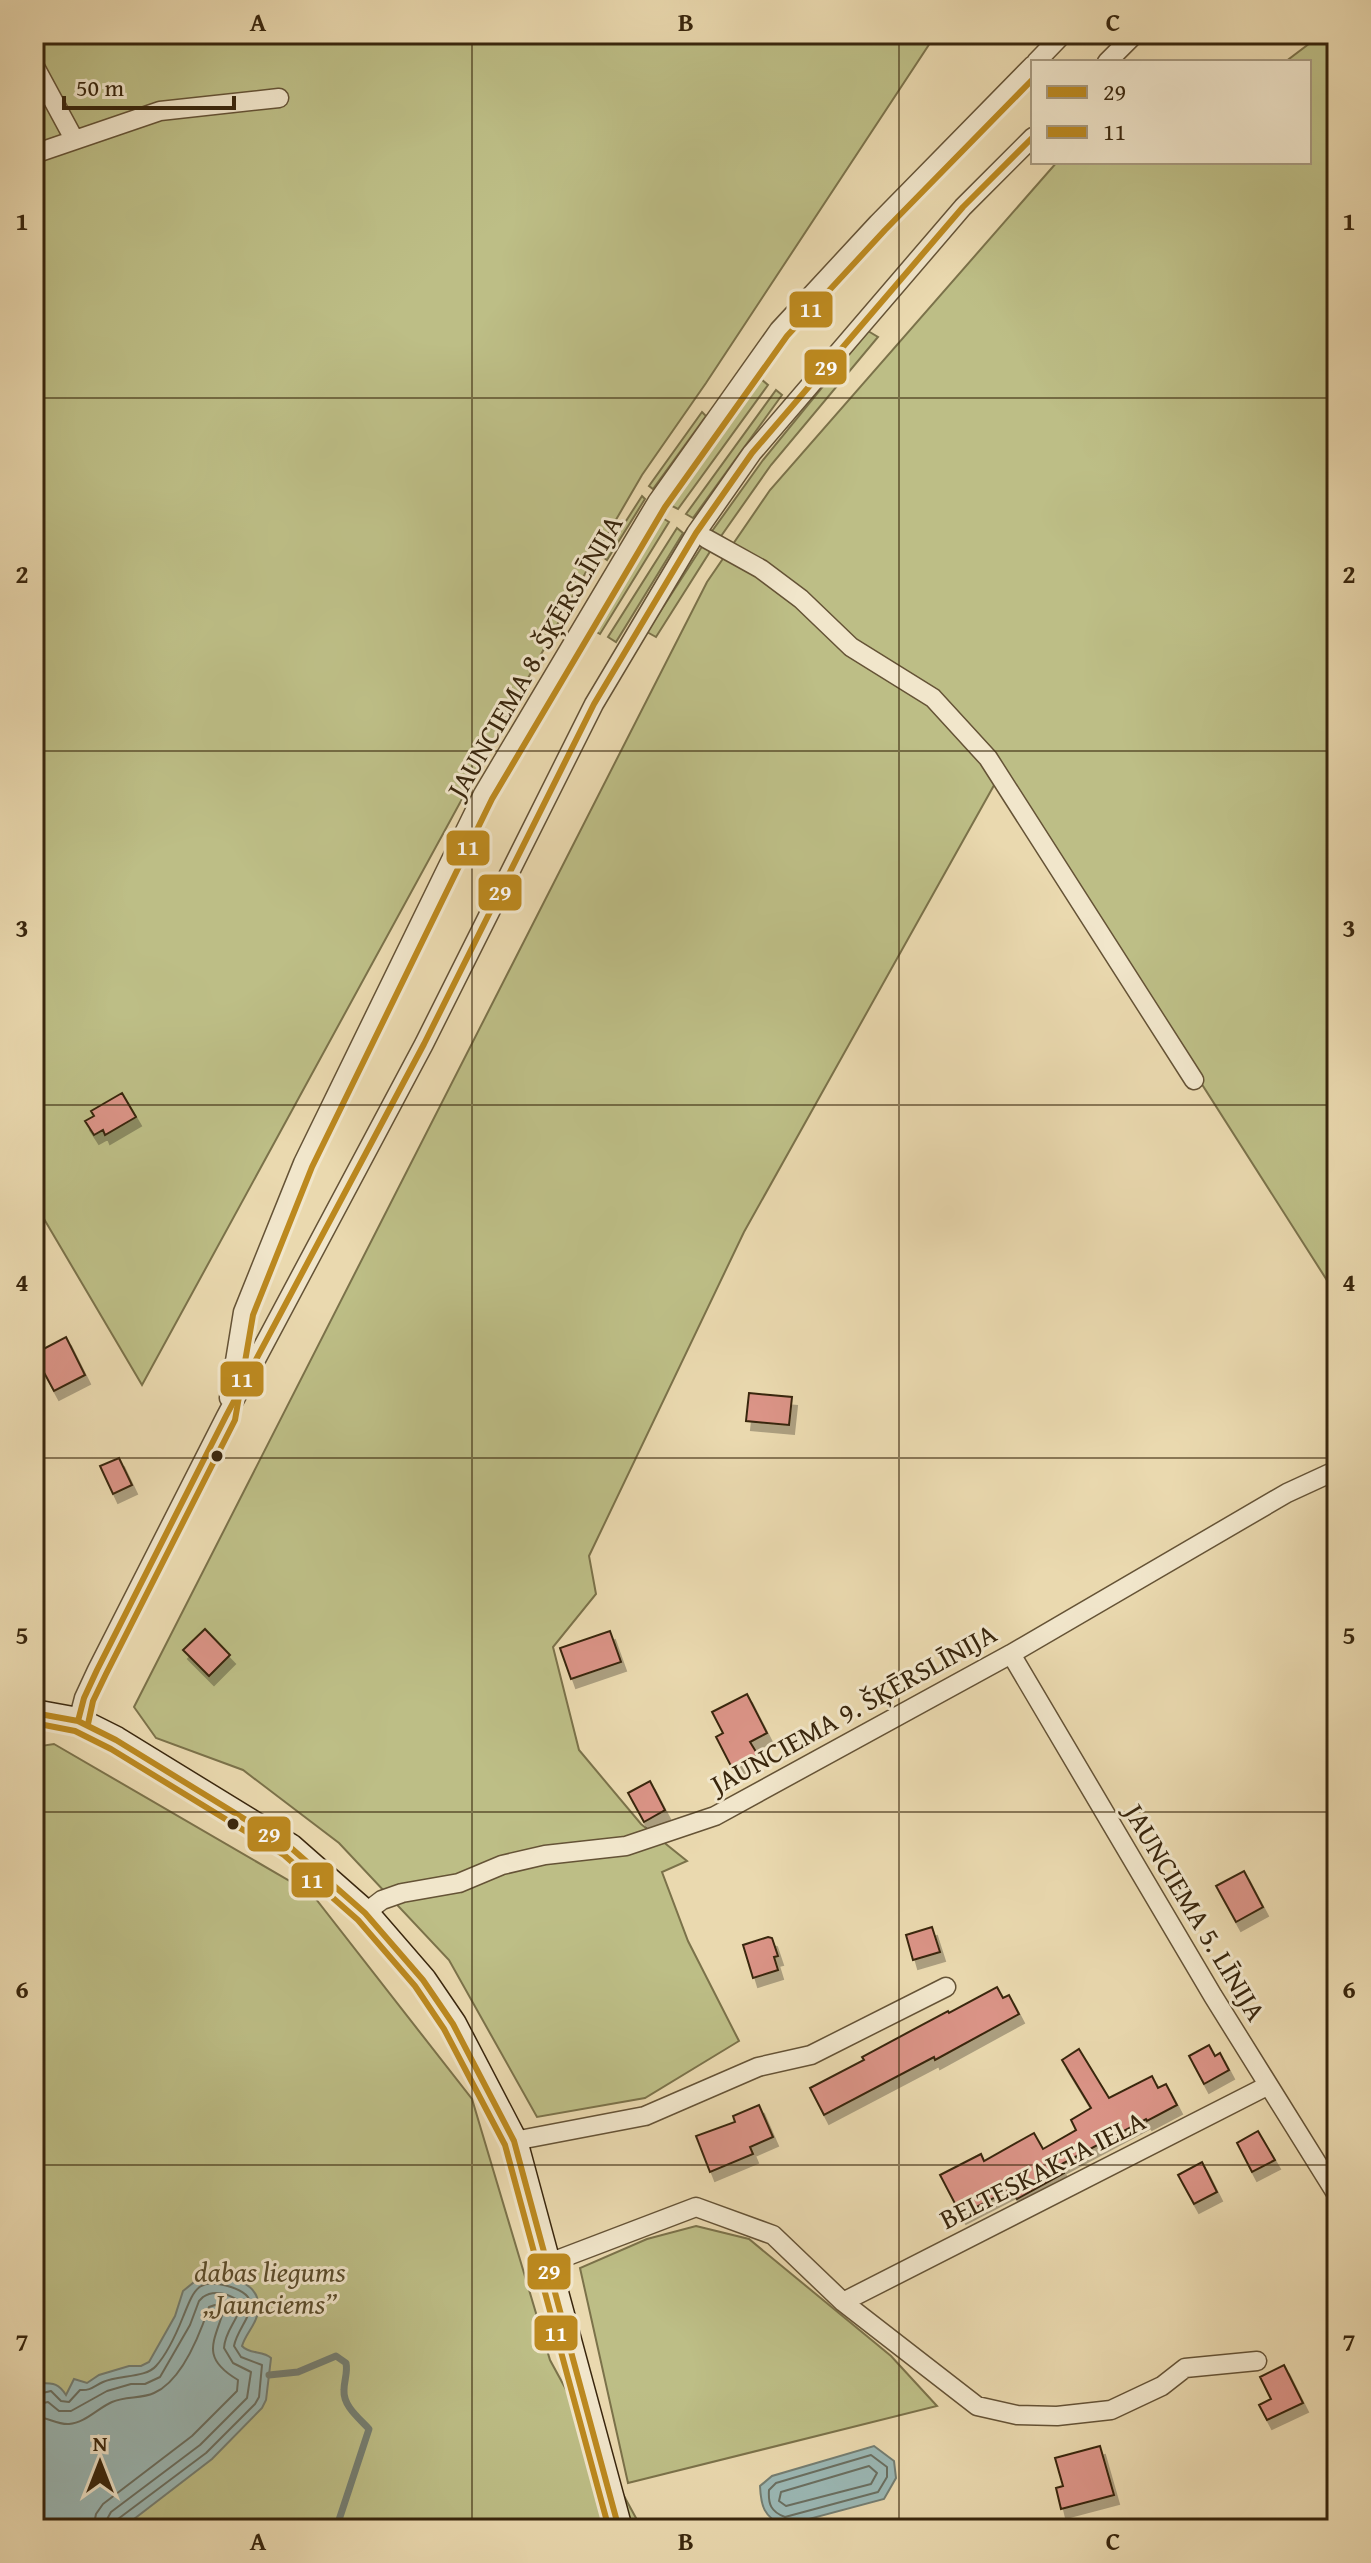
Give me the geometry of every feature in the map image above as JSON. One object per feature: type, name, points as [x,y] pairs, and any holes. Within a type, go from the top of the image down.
[{"type":"main road","points":[[34,1713],[78,1721],[159,1766],[290,1847],[365,1913],[423,1980],[453,2024],[514,2141],[619,2529]]},
{"type":"street","name":"JAUNCIEMA 8. ŠĶĒRSLĪNIJA","points":[[1038,60],[1063,34]]},
{"type":"street","points":[[1109,60],[1135,34]]},
{"type":"street","points":[[34,65],[74,139]]},
{"type":"street","name":"JAUNCIEMA 8. ŠĶĒRSLĪNIJA","points":[[226,1416],[243,1312],[303,1163],[483,794],[577,634],[657,502],[779,330],[878,223],[1031,67]]},
{"type":"street","points":[[34,154],[160,111],[279,98]]},
{"type":"street","name":"JAUNCIEMA 8. ŠĶĒRSLĪNIJA","points":[[78,1721],[84,1698],[97,1670],[226,1416],[424,1044],[594,704],[696,533],[761,443],[963,207],[1031,139]]},
{"type":"street","points":[[707,539],[761,569],[801,599],[851,647],[933,698],[988,758],[1194,1080]]},
{"type":"street","name":"JAUNCIEMA 9. ŠĶĒRSLĪNIJA","points":[[365,1913],[382,1900],[402,1893],[459,1883],[502,1865],[545,1855],[626,1846],[715,1816],[1011,1654],[1287,1493],[1337,1470]]},
{"type":"street","name":"JAUNCIEMA 5. LĪNIJA","points":[[1011,1654],[1267,2086],[1337,2195]]},
{"type":"street","points":[[514,2141],[645,2116],[758,2067],[811,2055],[946,1987]]},
{"type":"street","name":"BELTESKAKTA IELA","points":[[843,2302],[1267,2086]]},
{"type":"street","points":[[549,2263],[696,2207],[773,2235],[843,2302],[977,2406],[1017,2415],[1057,2416],[1111,2410],[1162,2386],[1185,2368],[1257,2361]]},
{"type":"green space","points":[[34,34],[936,34],[642,475],[592,561],[142,1385],[34,1202]]},
{"type":"green space","points":[[1322,34],[1337,34],[1337,1296],[1002,771],[744,1232],[589,1556],[596,1594],[553,1647],[579,1750],[641,1824],[687,1861],[662,1872],[688,1941],[739,2041],[645,2098],[537,2117],[449,1960],[339,1843],[243,1770],[156,1738],[134,1707],[707,582],[770,490],[1055,164],[1311,164],[1311,60],[1288,60]]},
{"type":"green space","points":[[868,331],[878,337],[771,465],[719,539],[710,534],[763,460]]},
{"type":"green space","points":[[761,379],[768,385],[678,509],[668,504]]},
{"type":"green space","points":[[776,390],[782,395],[693,518],[686,514]]},
{"type":"green space","points":[[702,412],[706,416],[653,489],[649,486]]},
{"type":"green space","points":[[642,496],[645,499],[607,560],[603,557]]},
{"type":"green space","points":[[661,517],[669,522],[600,634],[591,629]]},
{"type":"green space","points":[[677,528],[683,533],[616,642],[608,637]]},
{"type":"green space","points":[[703,545],[711,550],[656,637],[647,632]]},
{"type":"green space","name":"dabas liegums „Jaunciems”","points":[[54,1744],[312,1894],[472,2099],[550,2360],[642,2529],[34,2529],[34,1747]]},
{"type":"green space","points":[[696,2226],[749,2239],[891,2356],[937,2406],[628,2483],[580,2268],[647,2239]]},
{"type":"water","points":[[204,2274],[233,2278],[255,2293],[257,2317],[242,2346],[271,2358],[266,2400],[262,2408],[212,2459],[121,2529],[34,2529],[34,2390],[41,2383],[49,2383],[58,2386],[66,2395],[74,2379],[87,2383],[99,2375],[149,2362],[175,2316],[183,2291]]},
{"type":"water","points":[[874,2446],[894,2461],[896,2478],[884,2499],[783,2526],[765,2510],[760,2486],[772,2476]]},
{"type":"building","points":[[122,1093],[136,1117],[105,1135],[103,1130],[94,1135],[85,1121],[94,1116],[91,1111]]},
{"type":"building","points":[[66,1337],[85,1375],[54,1391],[34,1354]]},
{"type":"building","points":[[749,1393],[792,1397],[789,1425],[746,1421]]},
{"type":"building","points":[[119,1458],[132,1485],[113,1494],[100,1466]]},
{"type":"building","points":[[205,1629],[230,1655],[209,1676],[183,1650]]},
{"type":"building","points":[[610,1631],[621,1662],[571,1679],[560,1648]]},
{"type":"building","points":[[747,1694],[767,1733],[750,1742],[758,1755],[732,1768],[716,1737],[723,1733],[712,1712]]},
{"type":"building","points":[[650,1781],[665,1810],[644,1822],[628,1793]]},
{"type":"building","points":[[1244,1871],[1263,1907],[1236,1922],[1216,1886]]},
{"type":"building","points":[[932,1927],[940,1952],[913,1960],[906,1935]]},
{"type":"building","points":[[772,1938],[778,1956],[774,1957],[778,1970],[753,1978],[743,1945]]},
{"type":"building","points":[[997,1987],[1003,1998],[1009,1995],[1019,2014],[824,2115],[810,2088],[864,2060],[862,2057]]},
{"type":"building","points":[[1209,2045],[1215,2056],[1220,2053],[1229,2070],[1204,2084],[1189,2056]]},
{"type":"building","points":[[1079,2049],[1109,2098],[1152,2076],[1158,2088],[1166,2084],[1177,2105],[1060,2165],[1064,2173],[1017,2199],[1011,2189],[961,2215],[940,2175],[981,2154],[984,2161],[1034,2133],[1043,2149],[1076,2130],[1071,2120],[1091,2108],[1062,2060]]},
{"type":"building","points":[[759,2105],[773,2137],[750,2147],[753,2154],[710,2172],[696,2136],[735,2122],[733,2116]]},
{"type":"building","points":[[1258,2131],[1275,2160],[1252,2172],[1237,2143]]},
{"type":"building","points":[[1202,2162],[1217,2192],[1194,2204],[1178,2175]]},
{"type":"building","points":[[1284,2365],[1303,2403],[1267,2420],[1259,2405],[1271,2399],[1260,2377]]},
{"type":"building","points":[[1100,2446],[1114,2495],[1061,2509],[1056,2488],[1063,2486],[1055,2458]]},
{"type":"waterway","points":[[269,2375],[298,2372],[336,2356],[346,2363],[344,2396],[352,2411],[369,2429],[336,2529]]},
{"type":"transit line","name":"11","points":[[88,1724],[93,1701],[106,1674],[235,1420],[253,1315],[312,1167],[492,799],[665,507],[787,336],[885,230],[1031,81]]},
{"type":"transit line","name":"29","points":[[78,1721],[84,1698],[97,1670],[226,1416],[424,1044],[594,704],[696,533],[752,453],[963,207],[1031,139]]},
{"type":"transit line","name":"29","points":[[34,1713],[78,1721],[116,1740],[290,1847],[365,1913],[423,1980],[453,2024],[514,2141],[619,2529]]},
{"type":"transit line","name":"11","points":[[34,1723],[75,1731],[111,1749],[284,1855],[358,1920],[415,1986],[444,2029],[505,2145],[609,2529]]}]
